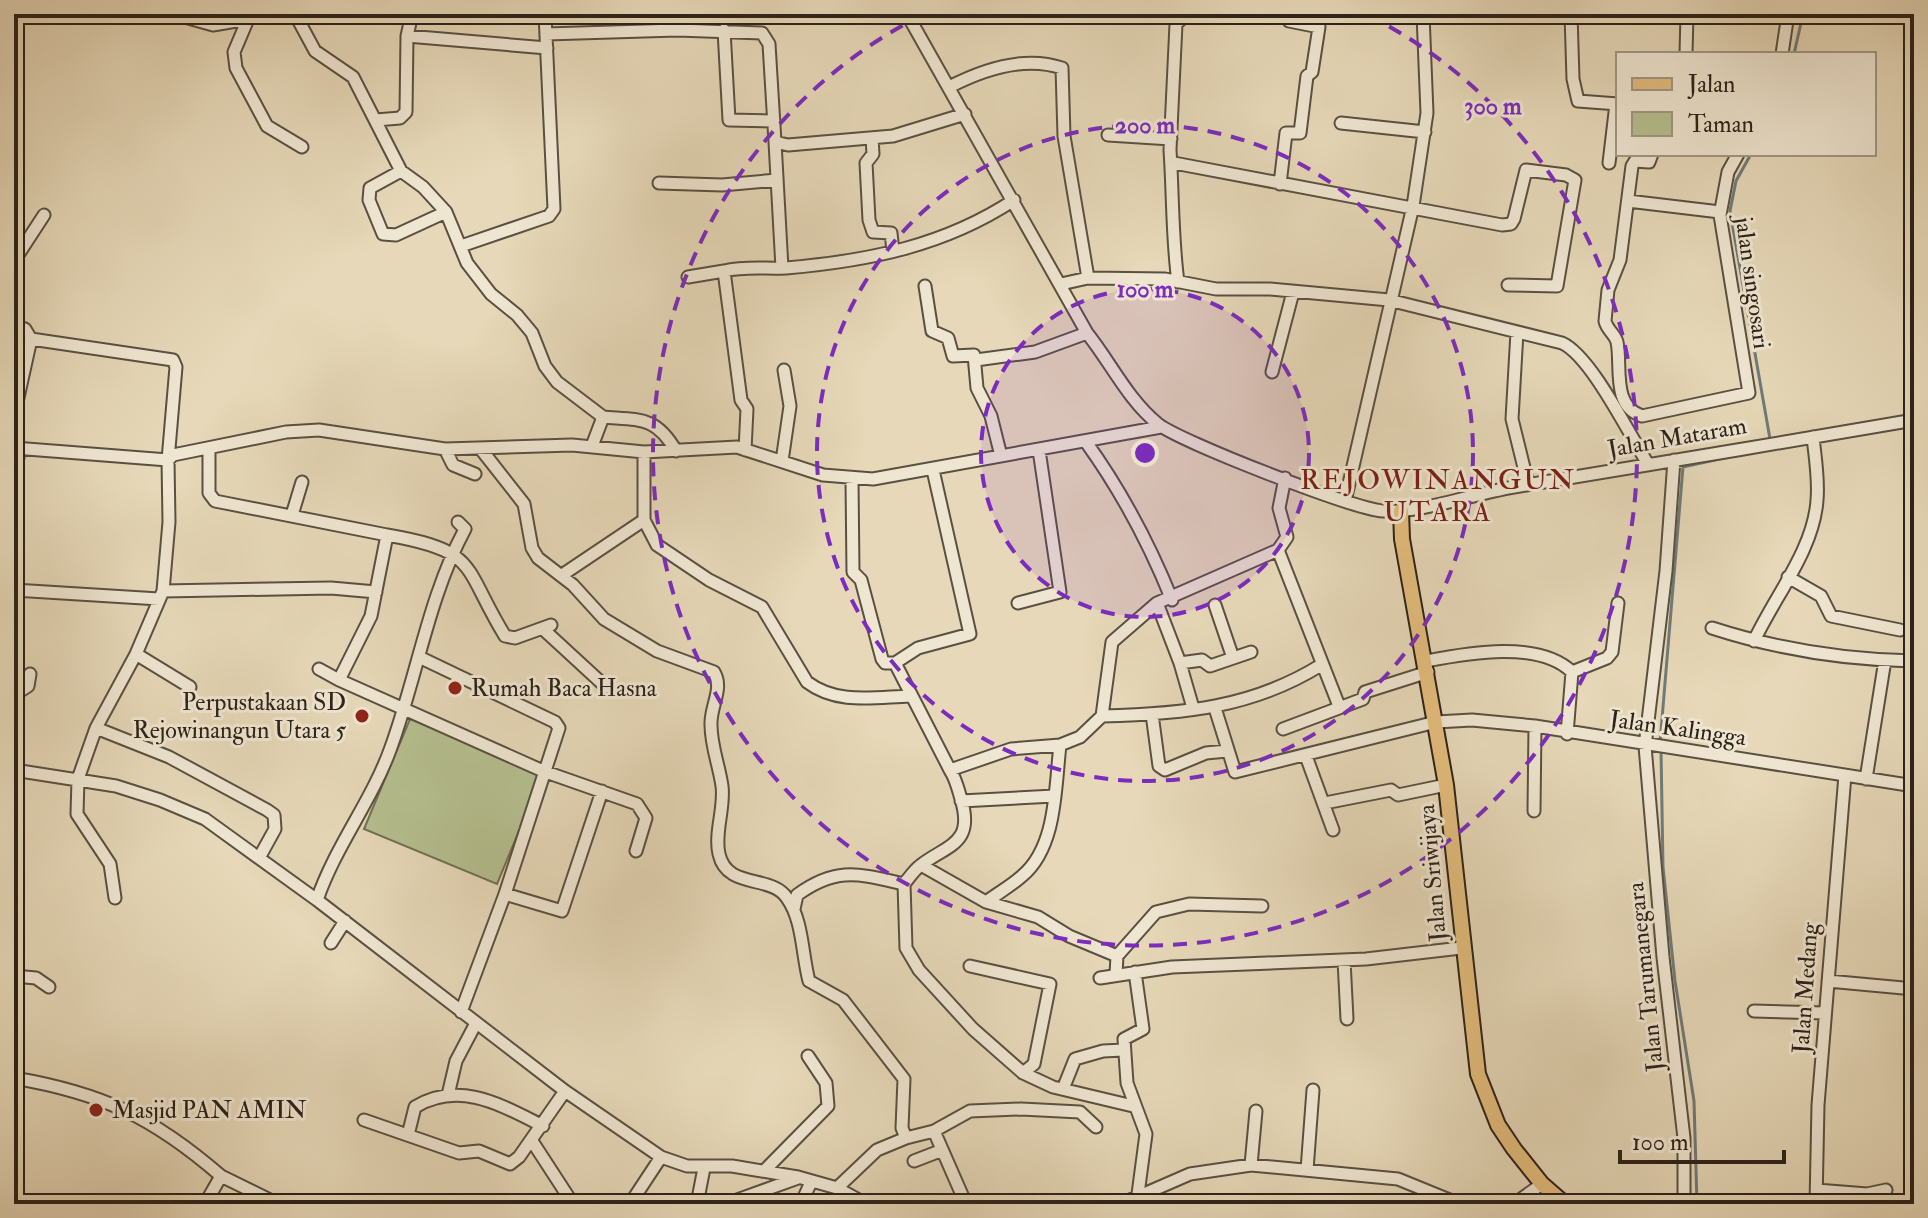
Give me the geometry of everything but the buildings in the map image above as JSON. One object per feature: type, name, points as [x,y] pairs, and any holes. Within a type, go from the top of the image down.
[{"type":"main road","name":"Jalan Sriwijaya","points":[[1401,511],[1402,539],[1446,785],[1461,948],[1476,1061],[1484,1095],[1498,1125],[1539,1186],[1560,1203]]},
{"type":"street","points":[[174,14],[213,25],[252,16]]},
{"type":"street","points":[[280,14],[316,14]]},
{"type":"street","points":[[295,14],[315,51],[353,77],[401,171],[423,187],[446,212],[464,245],[467,263],[491,294],[517,315],[532,333],[545,366],[557,382],[603,417],[656,424],[664,430],[676,451]]},
{"type":"street","points":[[376,120],[400,118],[406,112],[407,36],[412,14]]},
{"type":"street","points":[[464,245],[549,216],[554,209],[545,14]]},
{"type":"street","points":[[907,14],[1087,333],[1122,383],[1161,427]]},
{"type":"street","points":[[1178,282],[1170,222],[1174,163],[1171,139],[1176,24],[1187,14]]},
{"type":"street","points":[[1280,184],[1286,133],[1300,133],[1307,76],[1312,72],[1319,27],[1289,21],[1287,14]]},
{"type":"street","points":[[1345,501],[1413,206],[1425,132],[1423,14]]},
{"type":"street","points":[[1571,14],[1573,79],[1578,101],[1616,104]]},
{"type":"street","points":[[1686,52],[1687,14]]},
{"type":"street","points":[[1782,52],[1788,14]]},
{"type":"street","points":[[252,16],[234,52],[236,68],[267,126],[302,147]]},
{"type":"street","points":[[546,34],[724,30],[767,36],[782,268]]},
{"type":"street","points":[[724,30],[729,120],[774,121]]},
{"type":"street","points":[[407,36],[547,48]]},
{"type":"street","points":[[949,87],[983,70],[1007,65],[1062,68],[1064,136],[1088,278]]},
{"type":"street","points":[[1609,163],[1616,111]]},
{"type":"street","points":[[775,142],[797,146],[893,136],[965,114]]},
{"type":"street","points":[[1341,123],[1425,132]]},
{"type":"street","points":[[1108,135],[1171,139]]},
{"type":"street","points":[[872,138],[873,154],[866,163],[869,220],[873,232],[891,233],[893,251]]},
{"type":"street","points":[[1651,156],[1649,162],[1634,162],[1628,201],[1720,212]]},
{"type":"street","name":"jalan singosari","points":[[1628,201],[1620,260],[1608,290],[1605,321],[1617,338],[1617,382],[1632,410],[1642,416],[1748,395],[1720,212],[1728,172],[1737,156]]},
{"type":"street","points":[[1174,163],[1511,224],[1526,170],[1566,175],[1575,180],[1557,286],[1508,285]]},
{"type":"street","points":[[401,171],[370,188],[369,200],[383,234],[396,235],[446,212]]},
{"type":"street","points":[[659,183],[722,185],[777,180]]},
{"type":"street","points":[[688,277],[724,271],[782,268],[923,246],[975,226],[1014,200]]},
{"type":"street","points":[[14,261],[44,215]]},
{"type":"street","points":[[724,271],[741,400],[747,409],[745,450]]},
{"type":"street","points":[[1061,284],[1088,278],[1178,282],[1216,289],[1389,300],[1575,349],[1648,464]]},
{"type":"street","points":[[925,286],[932,331],[948,338],[952,355],[973,354],[976,360],[977,388],[991,416],[1001,456]]},
{"type":"street","points":[[1272,372],[1293,292]]},
{"type":"street","points":[[14,326],[25,329],[31,339]]},
{"type":"street","points":[[1517,332],[1512,419],[1528,484]]},
{"type":"street","points":[[976,360],[1035,352],[1087,333]]},
{"type":"street","points":[[14,416],[19,373],[31,339]]},
{"type":"street","points":[[31,339],[173,360],[176,367],[168,460],[169,522],[161,595],[136,654],[96,728],[78,779],[77,814],[110,864],[115,898]]},
{"type":"street","points":[[782,461],[790,406],[784,370]]},
{"type":"street","points":[[592,446],[603,417]]},
{"type":"street","name":"Jalan Mataram","points":[[1161,427],[1345,501],[1380,511],[1401,511],[1528,484],[1914,420]]},
{"type":"street","points":[[14,488],[17,448],[168,460],[173,455],[286,432],[319,430],[445,449],[592,446],[644,452],[745,450],[852,480],[933,470],[1161,427]]},
{"type":"street","points":[[1754,641],[1802,555],[1815,516],[1818,497],[1813,437]]},
{"type":"street","points":[[1086,442],[1118,485],[1151,548],[1172,600]]},
{"type":"street","points":[[480,448],[524,504],[532,548],[538,558],[562,575],[604,619],[657,651],[714,672],[718,679],[717,694],[710,723],[722,786],[718,853],[732,873],[747,883],[771,885],[786,895],[794,909],[809,981],[843,1000],[904,1079],[902,1128],[906,1138]]},
{"type":"street","points":[[209,449],[211,498],[434,545],[452,553],[470,569],[505,636],[515,638],[547,627],[606,687]]},
{"type":"street","points":[[445,449],[453,465],[475,474]]},
{"type":"street","points":[[1018,603],[1060,592],[1039,450]]},
{"type":"street","points":[[644,452],[644,520],[657,545],[709,580],[762,607],[800,672],[819,691],[845,697],[910,696]]},
{"type":"street","name":"Jalan Tarumanegara","points":[[1674,460],[1666,571],[1645,746],[1663,957],[1684,1138],[1684,1204]]},
{"type":"street","points":[[852,480],[853,572],[861,580],[882,659],[885,663],[895,663],[934,642],[970,634],[933,470]]},
{"type":"street","points":[[950,770],[1011,749],[1060,745],[1080,737],[1102,716],[1112,642],[1157,603],[1172,600],[1278,550],[1287,537],[1279,508],[1285,478]]},
{"type":"street","points":[[292,515],[302,482]]},
{"type":"street","points":[[562,575],[644,520]]},
{"type":"street","points":[[317,900],[389,754],[452,553],[465,529],[458,522]]},
{"type":"street","points":[[339,680],[371,616],[387,535]]},
{"type":"street","points":[[1278,550],[1339,706]]},
{"type":"street","points":[[1788,577],[1821,596],[1831,616],[1900,630]]},
{"type":"street","points":[[14,590],[161,595],[331,588],[376,592]]},
{"type":"street","points":[[1157,603],[1193,708]]},
{"type":"street","points":[[1572,672],[1607,658],[1612,652],[1618,603]]},
{"type":"street","points":[[1215,605],[1233,658]]},
{"type":"street","points":[[1712,628],[1754,641],[1885,660],[1914,661]]},
{"type":"street","points":[[1283,729],[1363,699],[1365,692],[1476,651],[1544,655],[1560,660],[1572,672],[1567,734]]},
{"type":"street","points":[[1180,663],[1202,660],[1207,667],[1251,652]]},
{"type":"street","points":[[136,654],[190,687]]},
{"type":"street","points":[[419,657],[555,722],[557,737],[543,771],[505,894],[461,1012]]},
{"type":"street","points":[[1866,779],[1885,660]]},
{"type":"street","points":[[895,663],[950,770],[965,822],[957,841],[945,852],[921,865],[904,884],[906,948],[919,970],[973,1029],[1023,1073],[1063,1089],[1133,1106]]},
{"type":"street","points":[[1102,716],[1215,708],[1267,693],[1321,665]]},
{"type":"street","points":[[319,669],[543,771],[602,791],[644,810],[646,818],[636,851]]},
{"type":"street","points":[[14,695],[28,686],[30,674]]},
{"type":"street","points":[[1152,714],[1159,766],[1165,770],[1206,753],[1227,751],[1215,708]]},
{"type":"street","name":"Jalan Kalingga","points":[[1227,751],[1235,772],[1436,722],[1472,720],[1535,726],[1567,734],[1914,786]]},
{"type":"street","points":[[1534,811],[1535,726]]},
{"type":"street","points":[[96,728],[169,757],[274,815],[275,829],[259,858]]},
{"type":"street","points":[[986,902],[1023,876],[1043,848],[1060,745]]},
{"type":"street","points":[[1306,756],[1333,830]]},
{"type":"street","points":[[14,770],[139,792],[205,819],[345,921],[565,1091],[661,1157],[704,1168],[732,1166],[798,1177],[837,1188],[866,1204]]},
{"type":"street","name":"Jalan Medang","points":[[1816,1204],[1825,1013],[1845,775]]},
{"type":"street","points":[[1325,803],[1391,790],[1398,795],[1446,785]]},
{"type":"street","points":[[505,894],[554,911],[563,910],[602,791]]},
{"type":"street","points":[[961,801],[1054,796]]},
{"type":"street","points":[[921,865],[986,902],[1038,917],[1069,936],[1117,956]]},
{"type":"street","points":[[794,909],[797,895],[819,879],[847,874],[904,884]]},
{"type":"street","points":[[1116,974],[1117,956],[1156,912],[1189,904],[1262,906]]},
{"type":"street","points":[[331,943],[345,921]]},
{"type":"street","points":[[1100,978],[1172,967],[1344,960],[1461,948]]},
{"type":"street","points":[[1344,960],[1347,1019]]},
{"type":"street","points":[[970,966],[1050,984],[1034,1064],[1023,1073]]},
{"type":"street","points":[[1135,972],[1143,1029],[1124,1039],[1123,1050],[1133,1106],[1144,1124],[1146,1140],[1138,1194]]},
{"type":"street","points":[[14,976],[36,978],[49,987]]},
{"type":"street","points":[[1828,981],[1914,989]]},
{"type":"street","points":[[1754,1011],[1825,1013]]},
{"type":"street","points":[[448,1095],[456,1061],[476,1023]]},
{"type":"street","points":[[1063,1089],[1075,1059],[1103,1051],[1123,1050]]},
{"type":"street","points":[[764,1171],[828,1106],[830,1095],[826,1083],[808,1056]]},
{"type":"street","points":[[14,1078],[63,1086],[131,1111],[176,1137],[221,1176],[278,1204]]},
{"type":"street","points":[[1307,1170],[1313,1090]]},
{"type":"street","points":[[364,1120],[459,1153],[479,1151],[510,1164],[532,1141],[565,1091]]},
{"type":"street","points":[[408,1135],[415,1107],[428,1099],[448,1095],[481,1097],[543,1126]]},
{"type":"street","points":[[837,1188],[877,1150],[934,1131],[970,1111],[1021,1109],[1080,1112],[1096,1127]]},
{"type":"street","points":[[1251,1165],[1256,1111]]},
{"type":"street","points":[[934,1131],[940,1151],[966,1204]]},
{"type":"street","points":[[532,1141],[573,1204]]},
{"type":"street","points":[[914,1161],[940,1151]]},
{"type":"street","points":[[630,1204],[661,1157]]},
{"type":"street","points":[[1121,1204],[1190,1174],[1251,1165],[1398,1179],[1452,1201],[1470,1204]]},
{"type":"street","points":[[697,1204],[704,1168]]},
{"type":"street","points":[[205,1204],[221,1176]]},
{"type":"street","points":[[726,1204],[798,1177]]},
{"type":"street","points":[[798,1203],[811,1182]]},
{"type":"street","points":[[1504,1204],[1514,1204],[1539,1186]]},
{"type":"street","points":[[1817,1190],[1867,1194],[1886,1190]]},
{"type":"street","points":[[66,1204],[83,1204]]},
{"type":"green space","points":[[410,719],[543,773],[497,884],[364,829]]},
{"type":"waterway","points":[[1794,52],[1801,23],[1817,14]]},
{"type":"waterway","points":[[1819,14],[1900,15]]},
{"type":"waterway","points":[[1750,156],[1736,181],[1730,211],[1770,439]]},
{"type":"waterway","points":[[1660,743],[1683,467],[1733,456]]},
{"type":"waterway","points":[[1661,750],[1663,867],[1675,981],[1694,1101],[1697,1204]]},
{"type":"place","name":"Rumah Baca Hasna","points":[[455,688]]},
{"type":"place","name":"Perpustakaan SD Rejowinangun Utara 5","points":[[362,716]]},
{"type":"place","name":"Masjid PAN AMIN","points":[[96,1110]]},
{"type":"district","name":"REJOWINANGUN UTARA","points":[[1438,495]]}]
